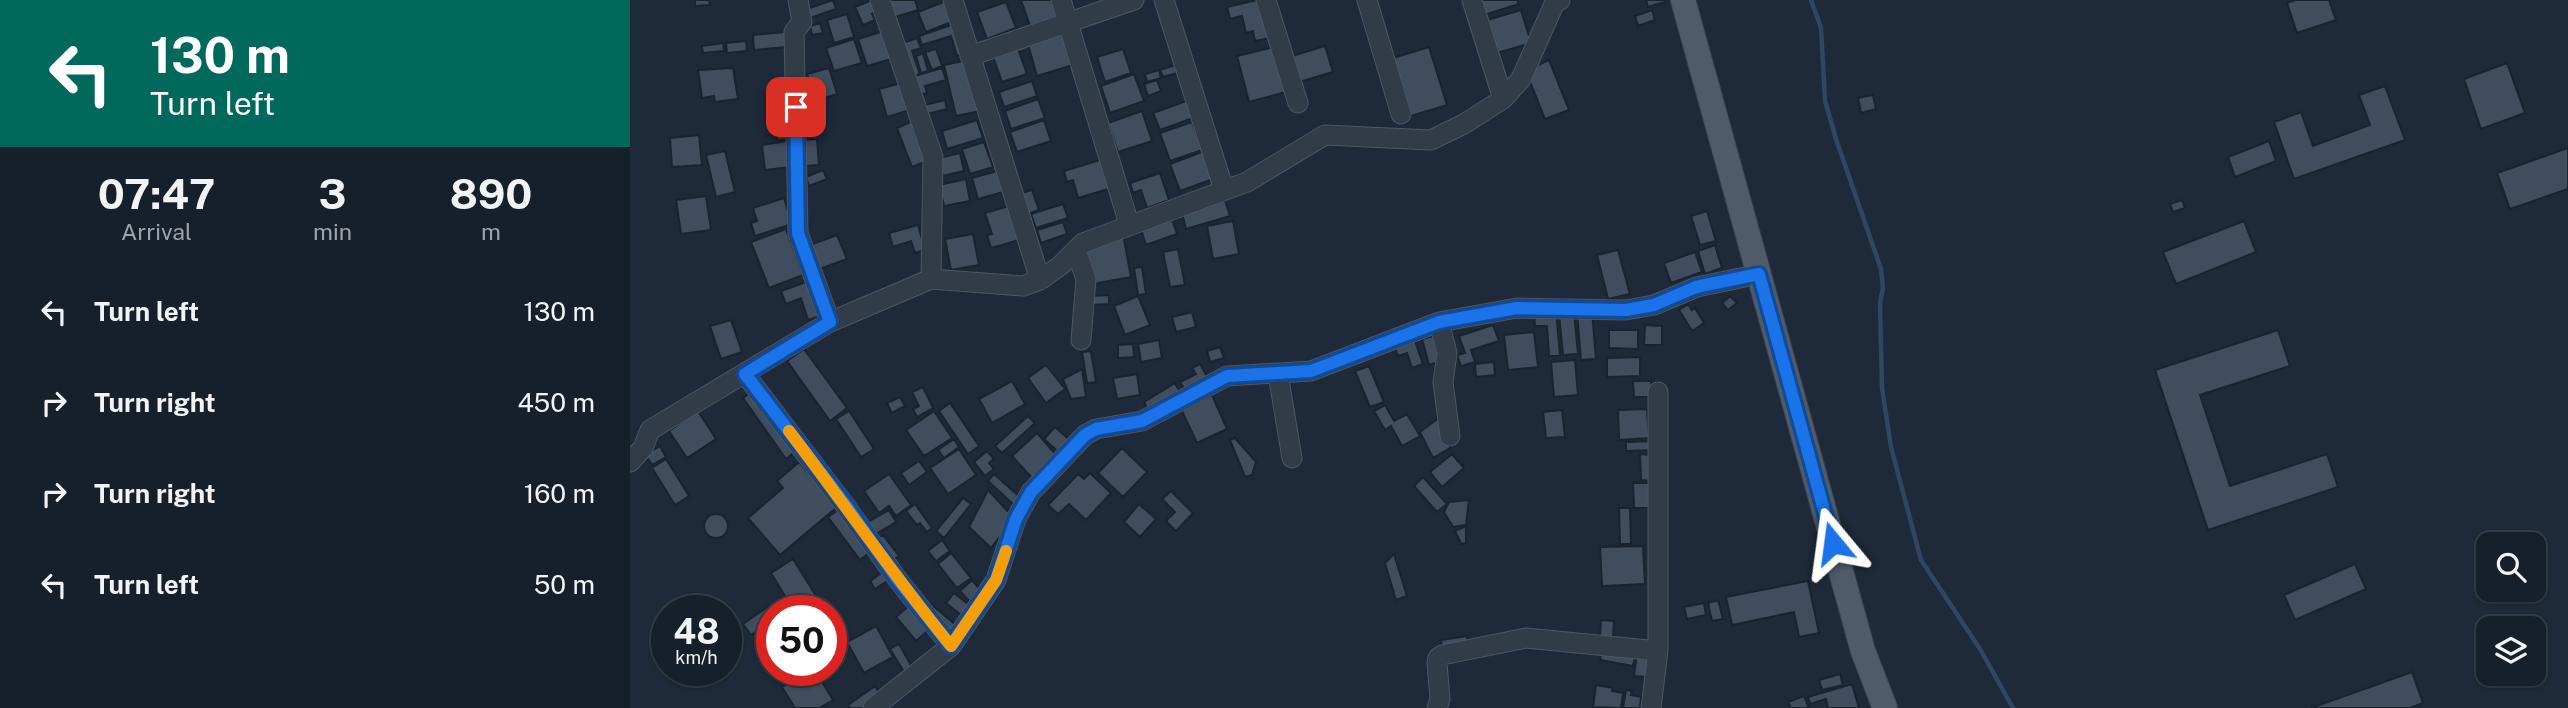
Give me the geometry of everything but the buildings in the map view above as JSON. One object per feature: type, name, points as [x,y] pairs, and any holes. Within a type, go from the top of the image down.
[{"type":"main road","points":[[1683,0],[1863,650],[1885,708]]},
{"type":"street","points":[[798,0],[802,22],[794,32],[798,233],[830,322]]},
{"type":"street","points":[[880,0],[933,157],[931,279]]},
{"type":"street","points":[[953,0],[1040,280]]},
{"type":"street","points":[[1061,0],[1129,225]]},
{"type":"street","points":[[970,55],[1133,0]]},
{"type":"street","points":[[1164,0],[1224,190]]},
{"type":"street","points":[[1266,0],[1298,103]]},
{"type":"street","points":[[1367,0],[1401,114]]},
{"type":"street","points":[[1472,0],[1503,99]]},
{"type":"street","points":[[630,462],[643,448],[650,430],[830,322],[931,279],[1023,286],[1040,280],[1083,243],[1247,182],[1325,135],[1431,140],[1464,124],[1503,99],[1521,79],[1555,2],[1560,0]]},
{"type":"street","points":[[1076,250],[1086,279],[1081,340]]},
{"type":"street","points":[[873,708],[951,646],[996,580],[1016,519],[1031,492],[1085,435],[1096,429],[1142,421],[1227,376],[1311,371],[1439,322],[1517,308],[1635,308],[1654,305],[1696,287],[1759,274]]},
{"type":"street","points":[[1439,322],[1447,353],[1443,382],[1450,436]]},
{"type":"street","points":[[1278,373],[1292,458]]},
{"type":"street","points":[[745,374],[848,508],[898,580],[951,646]]},
{"type":"street","points":[[1651,708],[1658,651],[1658,392]]},
{"type":"street","points":[[1437,708],[1440,699],[1437,663],[1442,655],[1526,638],[1658,651]]},
{"type":"waterway","points":[[1811,0],[1821,28],[1825,101],[1881,269],[1882,388],[1891,447],[1921,560],[1980,649],[2013,708]]},
{"type":"slow traffic","points":[[789,431],[848,508],[898,580],[951,646],[996,580],[1006,551]]},
{"type":"route","points":[[796,107],[798,233],[830,322],[745,374],[848,508],[898,580],[951,646],[996,580],[1016,519],[1031,492],[1085,435],[1096,429],[1142,421],[1227,376],[1311,371],[1439,322],[1517,308],[1626,310],[1654,305],[1696,287],[1759,274],[1833,543]]}]
